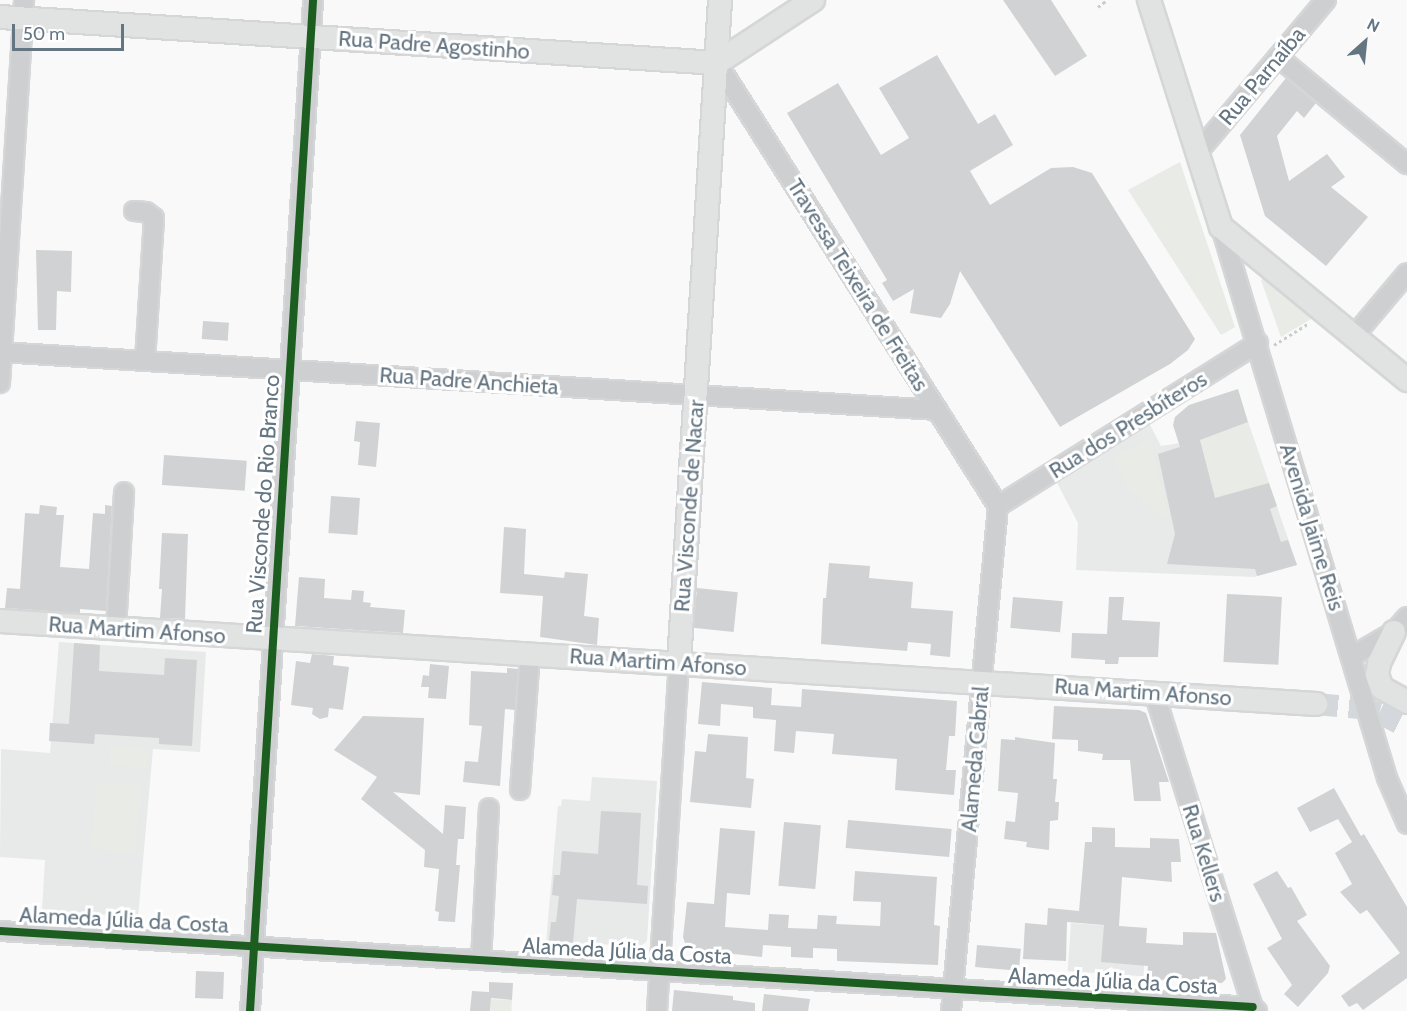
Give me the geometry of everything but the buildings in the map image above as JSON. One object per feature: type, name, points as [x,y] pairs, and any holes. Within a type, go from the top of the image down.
[{"type":"main road","name":"Rua Visconde de Nacar","points":[[679,663],[720,0]]},
{"type":"main road","points":[[717,63],[813,0]]},
{"type":"main road","points":[[1149,0],[1221,227],[1407,380]]},
{"type":"main road","name":"Rua Padre Agostinho","points":[[0,17],[23,9],[310,37],[717,63]]},
{"type":"main road","name":"Rua Martim Afonso","points":[[0,621],[1316,704]]},
{"type":"main road","points":[[1400,624],[1379,663],[1377,675],[1382,688],[1407,702]]},
{"type":"street","name":"Rua Visconde do Rio Branco","points":[[250,1011],[313,0]]},
{"type":"street","name":"Rua Parnaíba","points":[[1198,152],[1326,0]]},
{"type":"street","points":[[0,383],[23,9]]},
{"type":"street","points":[[1278,57],[1407,164]]},
{"type":"street","name":"Travessa Teixeira de Freitas","points":[[717,63],[998,506]]},
{"type":"street","points":[[134,211],[146,212],[154,218],[146,361]]},
{"type":"street","name":"Avenida Jaime Reis","points":[[1221,227],[1260,348],[1387,778],[1407,824]]},
{"type":"street","points":[[1354,336],[1407,273]]},
{"type":"street","name":"Rua dos Presbíteros","points":[[998,506],[1260,348]]},
{"type":"street","name":"Rua Padre Anchieta","points":[[1,352],[937,410]]},
{"type":"street","points":[[121,629],[124,492]]},
{"type":"street","name":"Alameda Cabral","points":[[951,1011],[998,506]]},
{"type":"street","points":[[121,629],[128,588]]},
{"type":"street","points":[[1351,657],[1400,624]]},
{"type":"street","points":[[520,790],[530,654]]},
{"type":"street","name":"Rua Visconde de Nacar","points":[[657,1011],[679,663]]},
{"type":"street","name":"Rua Kellers","points":[[1154,692],[1255,1009]]},
{"type":"street","points":[[481,960],[489,808]]},
{"type":"street","name":"Alameda Júlia da Costa","points":[[0,931],[953,989],[1148,1006],[1255,1009]]},
{"type":"path","points":[[1098,7],[1107,0]]},
{"type":"path","points":[[1260,348],[1326,313]]},
{"type":"shaded area","points":[[1180,162],[1235,327],[1221,335],[1128,190]]},
{"type":"shaded area","points":[[1266,277],[1316,316],[1281,337],[1261,280]]},
{"type":"shaded area","points":[[1148,421],[1161,446],[1200,440],[1248,422],[1297,565],[1254,577],[1076,570],[1078,523],[1054,477]]},
{"type":"shaded area","points":[[1248,422],[1269,483],[1215,498],[1200,440]]},
{"type":"shaded area","points":[[1150,436],[1168,515],[1164,518],[1127,487],[1113,458]]},
{"type":"shaded area","points":[[59,642],[206,652],[200,752],[153,749],[138,917],[42,910],[45,860],[0,857],[1,749],[50,753]]},
{"type":"shaded area","points":[[110,747],[148,749],[147,768],[109,766]]},
{"type":"shaded area","points":[[592,777],[657,781],[647,941],[641,946],[546,942],[558,806],[561,806],[562,799],[590,801]]},
{"type":"shaded area","points":[[97,782],[141,786],[135,853],[91,849]]},
{"type":"shaded area","points":[[1071,923],[1147,928],[1143,976],[1068,971]]},
{"type":"shaded area","points":[[491,999],[512,1000],[511,1011],[490,1011]]},
{"type":"tunnel","points":[[1316,704],[1360,708],[1379,713],[1407,727]]},
{"type":"cycle path","points":[[250,1011],[313,0]]},
{"type":"cycle path","points":[[0,931],[1253,1007]]}]
